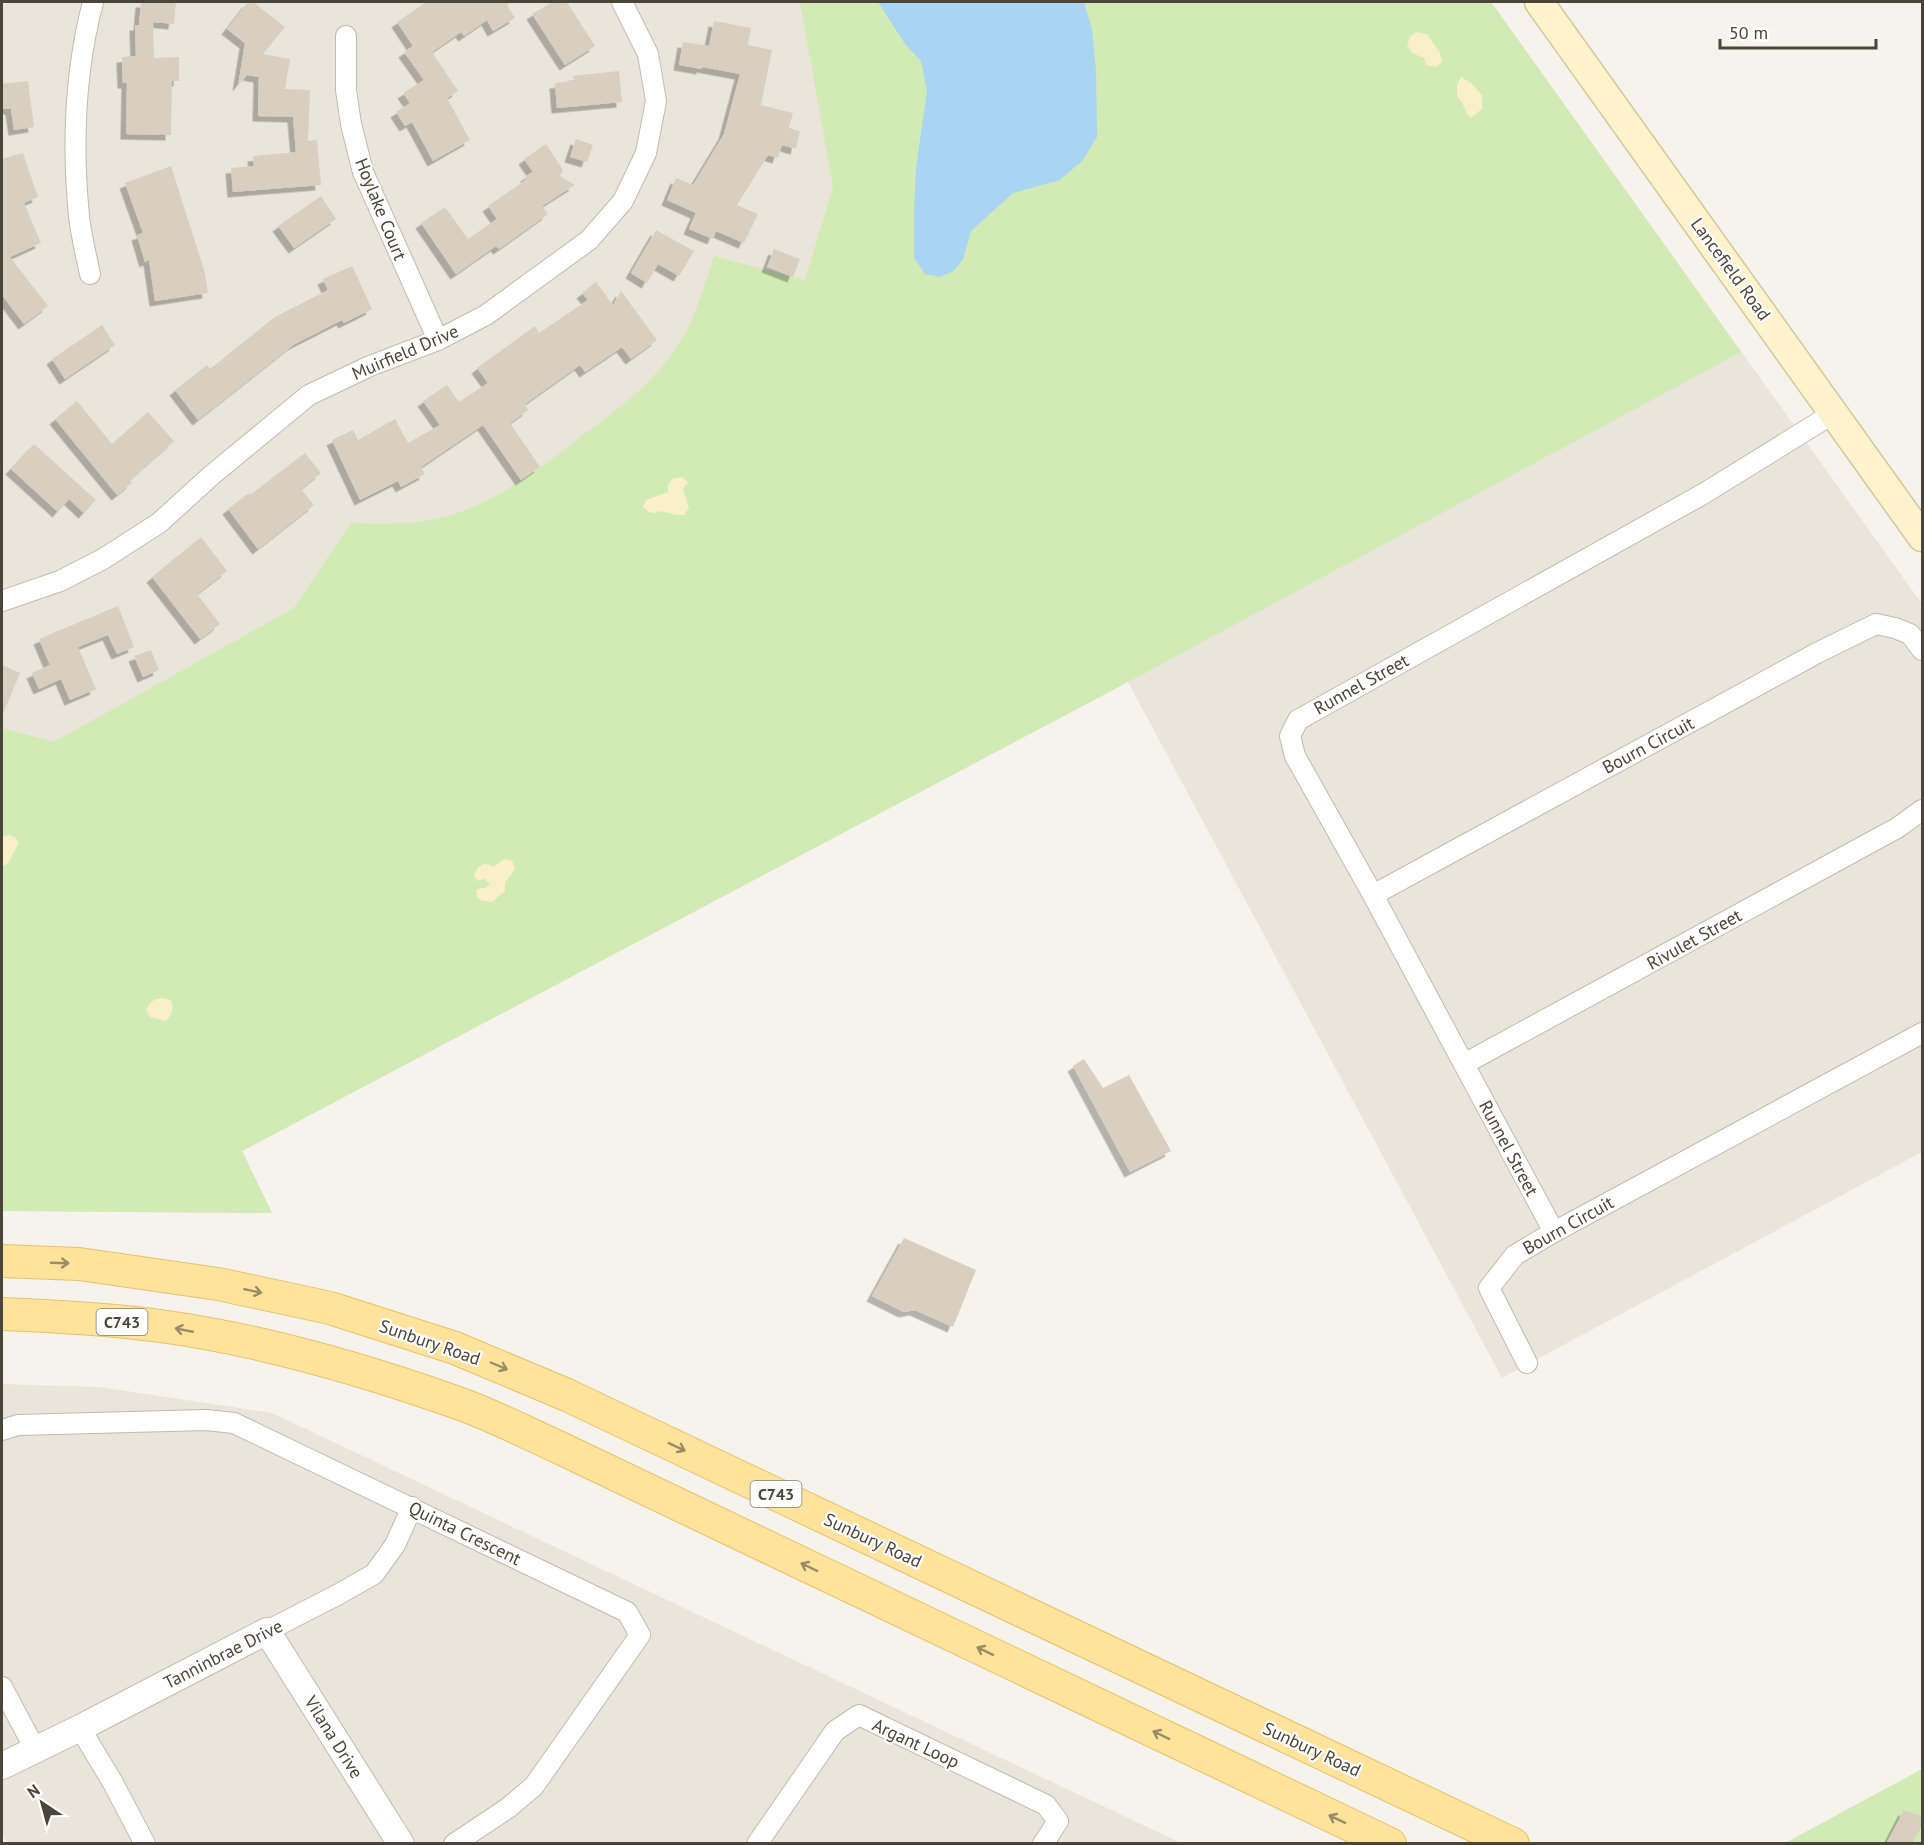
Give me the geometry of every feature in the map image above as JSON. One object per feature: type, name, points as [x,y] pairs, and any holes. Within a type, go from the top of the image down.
[{"type":"main road","name":"Lancefield Road","points":[[1539,2],[1923,537]]},
{"type":"main road","name":"Sunbury Road","points":[[2,1261],[79,1264],[218,1284],[330,1308],[455,1348],[567,1395],[1513,1844]]},
{"type":"main road","name":"C743","points":[[2,1314],[54,1316],[160,1326],[242,1341],[342,1366],[460,1403],[569,1452],[1390,1844]]},
{"type":"street","points":[[90,274],[79,218],[76,106],[84,36],[93,2]]},
{"type":"street","name":"Muirfield Drive","points":[[2,601],[60,581],[104,559],[159,523],[213,474],[309,395],[370,366],[438,340],[486,315],[589,240],[623,201],[646,153],[656,102],[648,54],[622,2]]},
{"type":"street","name":"Hoylake Court","points":[[346,36],[346,90],[351,124],[363,172],[438,340]]},
{"type":"street","name":"Runnel Street","points":[[1554,1232],[1295,756],[1290,736],[1298,720],[1703,494],[1834,413]]},
{"type":"street","name":"Bourn Circuit","points":[[1372,895],[1817,653],[1876,624],[1910,634],[1923,650]]},
{"type":"street","name":"Rivulet Street","points":[[1464,1064],[1897,828],[1923,810]]},
{"type":"street","name":"Bourn Circuit","points":[[1527,1363],[1489,1288],[1515,1255],[1923,1033]]},
{"type":"street","name":"Quinta Crescent","points":[[2,1430],[18,1425],[206,1420],[234,1423],[627,1612],[640,1635],[534,1786],[508,1808],[454,1844]]},
{"type":"street","name":"Tanninbrae Drive","points":[[2,1766],[80,1728],[374,1574],[395,1545],[412,1507]]},
{"type":"street","name":"Vilana Drive","points":[[267,1631],[401,1844]]},
{"type":"street","points":[[2,1687],[35,1749]]},
{"type":"street","name":"Argant Loop","points":[[757,1844],[835,1731],[859,1715],[1046,1805],[1058,1821],[1043,1844]]},
{"type":"street","points":[[80,1728],[113,1783],[145,1844]]},
{"type":"shaded area","points":[[2,2],[1491,2],[1922,604],[1922,1152],[1502,1378],[1128,682],[242,1151],[272,1213],[2,1211]]},
{"type":"shaded area","points":[[2,1384],[99,1387],[272,1413],[1181,1843],[8,1844],[4,1838],[2,1839]]},
{"type":"green space","points":[[800,2],[1491,2],[1741,352],[1128,682],[242,1151],[272,1213],[2,1211],[2,728],[54,742],[294,608],[351,523],[401,523],[439,518],[469,509],[518,482],[622,405],[662,367],[688,327],[714,256],[805,280],[833,187]]},
{"type":"green space","points":[[1922,1769],[1922,1843],[1785,1843]]},
{"type":"sand","points":[[1416,32],[1427,34],[1440,53],[1442,62],[1436,67],[1426,65],[1424,58],[1412,53],[1407,45],[1410,37]]},
{"type":"sand","points":[[1461,77],[1471,83],[1482,95],[1482,109],[1471,118],[1457,96],[1457,85]]},
{"type":"sand","points":[[681,477],[688,482],[683,489],[689,508],[684,515],[661,511],[652,513],[643,507],[646,500],[668,492],[668,485],[673,478]]},
{"type":"sand","points":[[10,835],[19,842],[9,862],[4,866],[2,864],[2,836]]},
{"type":"sand","points":[[505,859],[513,861],[515,869],[505,883],[505,891],[492,902],[480,900],[476,896],[477,889],[485,888],[490,884],[485,879],[477,881],[474,875],[478,867],[486,863],[493,867]]},
{"type":"sand","points":[[163,998],[172,1001],[172,1012],[166,1021],[150,1017],[146,1010],[153,1001]]},
{"type":"water","points":[[878,2],[1084,2],[1092,29],[1096,70],[1097,137],[1082,161],[1060,180],[1013,193],[971,231],[963,259],[954,271],[939,277],[925,274],[914,258],[916,168],[927,91],[921,61],[905,44]]},
{"type":"building","points":[[141,2],[176,2],[174,24],[153,22],[154,58],[179,57],[179,81],[172,81],[171,135],[126,134],[127,83],[123,83],[122,57],[136,56],[135,25],[139,25]]},
{"type":"building","points":[[248,2],[253,2],[285,27],[263,54],[290,59],[285,89],[310,90],[308,141],[317,140],[321,185],[233,192],[231,168],[254,166],[253,156],[296,152],[293,117],[258,116],[259,77],[247,75],[238,86],[245,43],[227,29]]},
{"type":"building","points":[[426,2],[511,2],[507,5],[515,18],[493,31],[487,20],[464,36],[461,32],[432,52],[458,91],[447,98],[470,140],[433,161],[412,122],[405,126],[396,112],[410,103],[403,93],[424,80],[404,52],[413,46],[397,22]]},
{"type":"building","points":[[552,2],[567,2],[595,46],[565,65],[532,14]]},
{"type":"building","points":[[714,21],[751,28],[748,45],[772,50],[761,105],[793,113],[789,128],[800,131],[796,149],[782,145],[778,158],[768,155],[737,205],[758,214],[744,243],[716,231],[713,239],[689,229],[696,213],[667,200],[676,178],[693,185],[724,134],[740,74],[679,65],[683,42],[709,46]]},
{"type":"building","points":[[619,71],[622,102],[557,108],[555,83],[576,81],[572,76]]},
{"type":"building","points":[[28,81],[34,127],[14,130],[11,109],[2,109],[2,84]]},
{"type":"building","points":[[576,139],[593,145],[587,162],[570,157]]},
{"type":"building","points":[[546,144],[563,170],[560,176],[575,185],[542,206],[548,214],[499,249],[496,246],[456,274],[421,223],[445,207],[468,239],[497,219],[488,206],[527,179],[526,176],[533,172],[524,159]]},
{"type":"building","points":[[23,153],[38,197],[24,203],[41,243],[10,257],[48,306],[24,324],[2,295],[2,159]]},
{"type":"building","points":[[171,166],[205,273],[208,293],[155,301],[149,260],[145,262],[137,235],[143,233],[125,183]]},
{"type":"building","points":[[321,196],[336,219],[294,248],[278,226]]},
{"type":"building","points":[[656,230],[694,251],[679,276],[658,264],[647,283],[631,273]]},
{"type":"building","points":[[774,249],[800,259],[793,277],[767,267]]},
{"type":"building","points":[[352,266],[372,309],[344,323],[342,320],[293,345],[198,420],[175,390],[207,365],[210,369],[275,317],[328,290],[323,279]]},
{"type":"building","points":[[596,282],[613,305],[621,291],[657,340],[631,359],[622,347],[585,372],[580,365],[525,404],[528,410],[510,423],[540,467],[521,480],[483,425],[421,467],[425,474],[401,487],[398,481],[360,500],[332,440],[353,430],[358,440],[395,419],[408,443],[440,425],[423,401],[447,385],[459,402],[488,383],[477,368],[535,326],[539,333],[588,300],[582,293]]},
{"type":"building","points":[[102,325],[115,345],[65,379],[52,359]]},
{"type":"building","points":[[77,401],[112,444],[148,412],[174,441],[130,480],[132,483],[117,495],[55,419]]},
{"type":"building","points":[[34,444],[96,500],[84,513],[69,499],[58,512],[11,469]]},
{"type":"building","points":[[305,453],[321,473],[301,489],[314,505],[258,549],[228,509]]},
{"type":"building","points":[[201,537],[227,571],[197,594],[220,624],[200,639],[152,577]]},
{"type":"building","points":[[118,606],[134,647],[117,654],[108,635],[78,647],[96,689],[70,700],[61,679],[39,689],[32,673],[50,665],[39,639]]},
{"type":"building","points":[[151,650],[159,670],[143,677],[134,656]]},
{"type":"building","points":[[2,665],[20,673],[2,716]]},
{"type":"building","points":[[1084,1059],[1103,1088],[1129,1075],[1171,1151],[1130,1172],[1073,1066]]},
{"type":"building","points":[[904,1238],[976,1270],[953,1327],[915,1310],[904,1312],[872,1296]]},
{"type":"building","points":[[1904,1810],[1923,1817],[1923,1824],[1912,1844],[1886,1844]]}]
